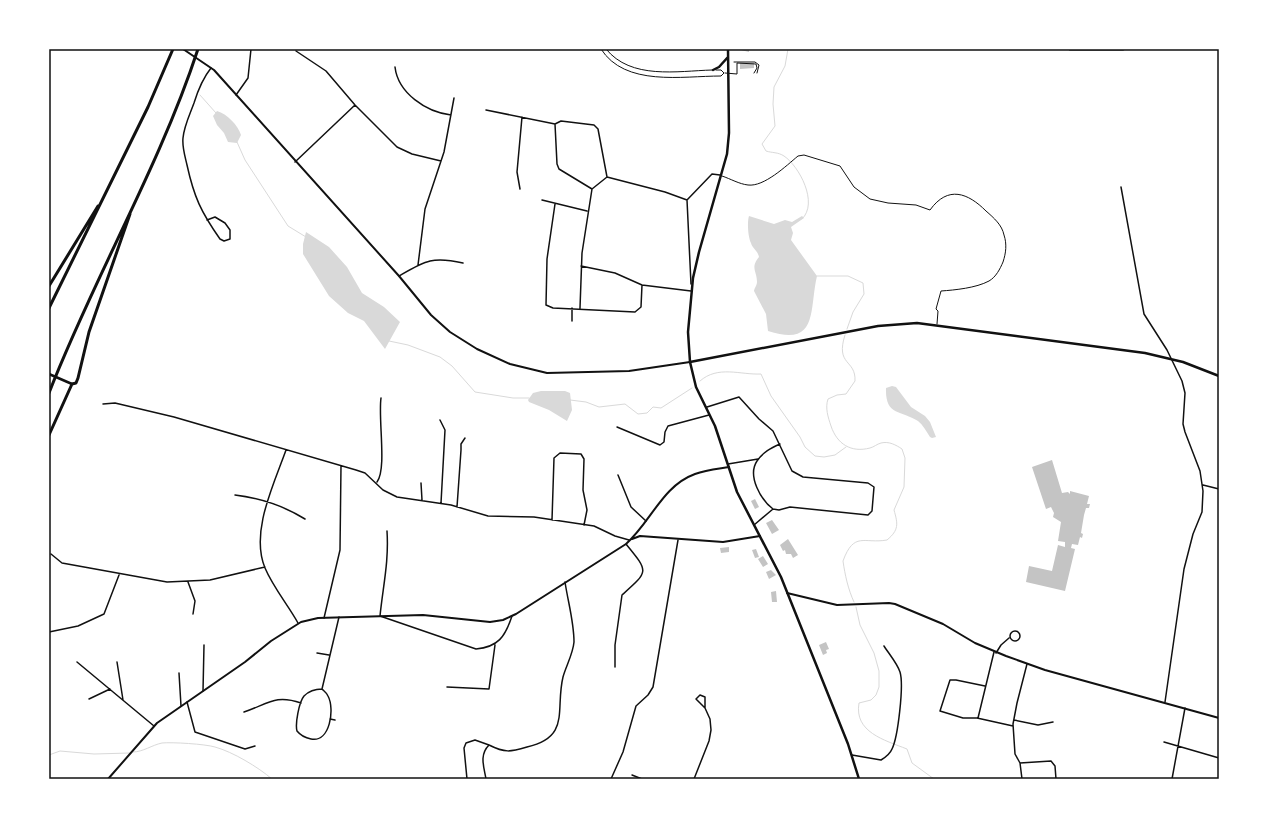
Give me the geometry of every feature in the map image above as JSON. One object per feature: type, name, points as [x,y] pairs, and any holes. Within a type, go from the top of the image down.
[{"type":"highway","points":[[49,308],[153,98],[173,49]]},
{"type":"highway","points":[[1070,49],[1123,49]]},
{"type":"highway","points":[[49,394],[79,321],[172,118],[198,50]]},
{"type":"highway","points":[[49,286],[107,190]]},
{"type":"highway","points":[[49,435],[72,384],[76,383],[79,376],[89,332],[132,204]]},
{"type":"main road","points":[[728,49],[729,133],[727,154],[722,176],[699,252],[691,291],[688,332],[690,362],[696,387],[710,414],[737,492],[787,593],[852,755],[859,779]]},
{"type":"main road","points":[[713,70],[719,67],[728,56]]},
{"type":"main road","points":[[690,362],[878,326],[902,323],[937,324],[998,334],[1145,353],[1173,360],[1219,376]]},
{"type":"main road","points":[[49,374],[72,384]]},
{"type":"street","points":[[183,49],[211,68],[399,276],[431,315],[446,328],[488,355],[521,368],[547,373],[646,370],[690,362]]},
{"type":"street","points":[[236,96],[248,78],[251,49]]},
{"type":"street","points":[[296,51],[326,71],[355,104],[401,150],[441,161]]},
{"type":"street","points":[[395,66],[396,76],[418,102],[434,112],[451,115]]},
{"type":"street","points":[[207,220],[215,217],[221,220],[230,230],[230,239],[224,241],[220,239],[207,220],[195,198],[183,142],[197,93],[203,79],[211,68]]},
{"type":"street","points":[[418,265],[425,209],[441,161],[454,98]]},
{"type":"street","points":[[295,162],[355,104]]},
{"type":"street","points":[[486,110],[523,116],[555,124],[561,121],[589,123],[596,126],[608,177]]},
{"type":"street","points":[[520,189],[517,172],[523,116]]},
{"type":"street","points":[[555,124],[558,168],[592,189]]},
{"type":"street","points":[[692,287],[687,200],[712,174],[722,176]]},
{"type":"street","points":[[608,177],[665,192],[687,200]]},
{"type":"street","points":[[580,308],[581,266],[587,210],[592,189],[608,177]]},
{"type":"street","points":[[1121,188],[1144,314],[1173,360],[1184,387],[1185,432],[1197,461],[1203,485],[1204,504],[1193,534],[1184,569],[1166,702]]},
{"type":"street","points":[[542,200],[587,210]]},
{"type":"street","points":[[555,204],[547,259],[544,302],[550,307],[638,311],[641,308],[642,285]]},
{"type":"street","points":[[399,276],[418,265],[436,259],[463,263]]},
{"type":"street","points":[[581,266],[615,273],[642,285],[691,291]]},
{"type":"street","points":[[572,308],[572,321]]},
{"type":"street","points":[[707,407],[740,397],[759,419],[773,431],[790,467],[799,476],[871,484],[874,488],[872,509],[870,514],[864,516],[797,508],[773,509],[753,525]]},
{"type":"street","points":[[377,482],[382,471],[379,413],[381,398]]},
{"type":"street","points":[[103,404],[115,403],[153,412],[362,472],[394,496],[441,503],[488,516],[534,517],[599,527],[615,536],[631,540],[640,536],[678,540],[723,542],[760,536]]},
{"type":"street","points":[[617,427],[660,445],[664,442],[665,432],[668,426],[710,414]]},
{"type":"street","points":[[440,420],[445,430],[441,503]]},
{"type":"street","points":[[457,507],[460,450],[465,438]]},
{"type":"street","points":[[773,509],[763,498],[755,482],[754,470],[758,459],[764,453],[780,444]]},
{"type":"street","points":[[286,450],[268,502],[261,532],[265,567],[298,623]]},
{"type":"street","points":[[552,520],[554,458],[560,453],[575,453],[581,454],[584,458],[583,490],[587,510],[584,525]]},
{"type":"street","points":[[108,779],[154,726],[298,623],[310,619],[339,617],[430,615],[486,622],[500,621],[512,616],[626,544],[631,540],[668,493],[679,482],[699,472],[758,459]]},
{"type":"street","points":[[324,618],[340,550],[341,466]]},
{"type":"street","points":[[618,476],[631,507],[646,521]]},
{"type":"street","points":[[421,484],[422,500]]},
{"type":"street","points":[[1203,485],[1219,489]]},
{"type":"street","points":[[235,495],[252,497],[268,502],[294,512],[305,519]]},
{"type":"street","points":[[380,616],[387,574],[387,531]]},
{"type":"street","points":[[611,779],[622,752],[636,706],[648,695],[653,687],[678,540]]},
{"type":"street","points":[[615,667],[615,645],[622,595],[640,580],[643,572],[640,562],[626,544]]},
{"type":"street","points":[[51,554],[62,563],[162,582],[210,580],[265,567]]},
{"type":"street","points":[[49,632],[78,626],[104,614],[119,575]]},
{"type":"street","points":[[188,582],[195,601],[193,614]]},
{"type":"street","points":[[467,779],[463,750],[465,745],[475,740],[505,752],[533,746],[548,739],[557,726],[561,716],[563,678],[574,643],[573,626],[565,582]]},
{"type":"street","points":[[787,593],[836,605],[895,604],[943,624],[975,643],[1027,664],[1219,718]]},
{"type":"street","points":[[380,616],[470,648],[487,648],[494,644],[506,630],[512,616]]},
{"type":"street","points":[[322,689],[339,617]]},
{"type":"street","points":[[1014,631],[1020,634],[1019,640],[1010,638],[1010,632],[1014,631]]},
{"type":"street","points":[[978,718],[985,686],[995,652],[1010,638]]},
{"type":"street","points":[[447,687],[489,689],[494,644]]},
{"type":"street","points":[[203,691],[204,645]]},
{"type":"street","points":[[852,755],[881,760],[890,753],[895,741],[900,704],[900,676],[896,664],[884,646]]},
{"type":"street","points":[[317,653],[329,655]]},
{"type":"street","points":[[77,662],[154,726]]},
{"type":"street","points":[[117,662],[123,700]]},
{"type":"street","points":[[1022,779],[1020,763],[1015,754],[1014,720],[1027,664]]},
{"type":"street","points":[[179,673],[181,706]]},
{"type":"street","points":[[985,686],[952,679],[940,711],[963,718],[978,718],[1014,726]]},
{"type":"street","points":[[89,699],[110,689]]},
{"type":"street","points":[[322,689],[328,695],[330,701],[330,719],[327,731],[320,738],[312,740],[302,736],[297,731],[296,727],[303,697],[308,693],[322,689]]},
{"type":"street","points":[[694,779],[709,741],[711,730],[710,719],[705,708],[696,699],[700,695],[706,697],[705,708]]},
{"type":"street","points":[[244,712],[274,699],[289,700],[301,703]]},
{"type":"street","points":[[187,702],[195,732],[245,749],[255,746]]},
{"type":"street","points":[[1172,779],[1185,708]]},
{"type":"street","points":[[330,719],[335,720]]},
{"type":"street","points":[[1014,720],[1038,726],[1053,722]]},
{"type":"street","points":[[1164,742],[1219,758]]},
{"type":"street","points":[[486,779],[482,757],[484,751],[489,745]]},
{"type":"street","points":[[1020,763],[1051,761],[1056,766],[1056,779]]},
{"type":"street","points":[[632,775],[642,779]]},
{"type":"lane","points":[[601,49],[612,63],[630,73],[656,76],[721,76],[724,73]]},
{"type":"lane","points":[[606,49],[613,58],[633,68],[650,71],[721,70],[724,73],[736,74],[737,63],[756,64],[756,71],[754,73]]},
{"type":"lane","points":[[734,62],[755,62],[759,65],[757,73]]},
{"type":"lane","points":[[722,176],[726,177],[728,180],[749,185],[761,184],[798,156],[804,155],[838,166],[861,193],[876,201],[916,205],[930,210],[942,198],[956,194],[966,196],[979,204],[994,217],[1002,229],[1006,247],[1002,265],[999,271],[989,281],[982,284],[941,291],[936,309],[938,311],[937,324]]},
{"type":"shaded area","points":[[217,111],[228,117],[237,127],[241,135],[237,143],[228,142],[224,133],[217,125],[213,116]]},
{"type":"shaded area","points":[[749,216],[774,224],[785,220],[792,222],[802,216],[804,218],[791,227],[793,233],[791,240],[817,276],[809,322],[804,330],[796,334],[784,335],[768,331],[766,314],[754,291],[757,284],[757,278],[754,267],[759,257],[749,237]]},
{"type":"shaded area","points":[[306,232],[329,247],[347,267],[362,293],[384,307],[400,322],[385,349],[364,321],[348,313],[329,296],[303,254],[303,244]]},
{"type":"shaded area","points":[[892,386],[896,387],[911,407],[925,416],[930,422],[936,437],[930,437],[918,421],[891,408],[886,397],[886,388]]},
{"type":"shaded area","points":[[541,391],[565,391],[570,393],[572,410],[567,421],[549,410],[529,402],[528,400],[533,393]]},
{"type":"building","points":[[737,49],[749,49],[749,52]]},
{"type":"building","points":[[740,63],[754,63],[754,68],[740,69]]},
{"type":"building","points":[[1052,460],[1062,493],[1068,492],[1070,494],[1070,491],[1089,496],[1087,504],[1090,504],[1089,508],[1086,508],[1084,515],[1081,533],[1083,534],[1082,538],[1080,537],[1078,545],[1072,544],[1071,548],[1075,549],[1065,591],[1026,582],[1029,566],[1052,571],[1058,545],[1065,547],[1065,542],[1058,541],[1061,522],[1053,517],[1054,513],[1051,507],[1046,509],[1032,467]]},
{"type":"building","points":[[755,499],[759,507],[755,509],[751,501]]},
{"type":"building","points":[[772,520],[779,530],[772,534],[766,523]]},
{"type":"building","points":[[788,539],[798,555],[793,558],[791,554],[786,554],[785,550],[783,551],[780,545]]},
{"type":"building","points":[[729,547],[729,552],[721,553],[720,548]]},
{"type":"building","points":[[756,549],[759,557],[755,558],[752,550]]},
{"type":"building","points":[[763,556],[768,564],[763,567],[758,559]]},
{"type":"building","points":[[771,570],[776,575],[769,579],[766,572]]},
{"type":"building","points":[[776,591],[777,602],[772,602],[771,592]]},
{"type":"building","points":[[826,642],[829,649],[826,650],[827,653],[823,655],[819,645]]},
{"type":"waterway","points":[[788,49],[785,66],[774,87],[773,104],[775,126],[762,144],[766,151],[784,156],[796,168],[801,176],[808,195],[807,212],[802,219]]},
{"type":"waterway","points":[[200,95],[216,113]]},
{"type":"waterway","points":[[237,142],[245,160],[288,226],[306,237]]},
{"type":"waterway","points":[[817,276],[848,276],[863,283],[864,294],[853,312],[847,329]]},
{"type":"waterway","points":[[845,335],[842,352],[852,369],[855,381],[846,394],[837,395],[828,399],[827,412],[834,432],[841,442],[851,448],[863,449],[870,448],[880,443],[887,443],[902,449],[905,458],[904,487],[894,510],[897,523],[896,530],[887,540],[856,542],[851,546],[843,561],[847,582],[854,602]]},
{"type":"waterway","points":[[389,341],[408,345],[440,357],[452,366],[475,392],[513,398],[529,398]]},
{"type":"waterway","points":[[700,381],[714,373],[722,372],[761,374],[771,396],[800,437],[805,447],[815,456],[824,457],[835,455],[846,447]]},
{"type":"waterway","points":[[570,400],[586,402],[599,407],[625,404],[638,414],[647,413],[653,407],[661,408],[692,388]]},
{"type":"waterway","points":[[856,607],[860,625],[874,653],[879,671],[879,687],[876,695],[871,700],[859,703],[861,721],[872,734],[907,749],[912,763],[934,779]]},
{"type":"waterway","points":[[133,752],[162,743],[210,746],[222,749],[237,756],[253,765],[272,779]]},
{"type":"waterway","points":[[49,755],[60,751],[94,754],[130,753]]}]
